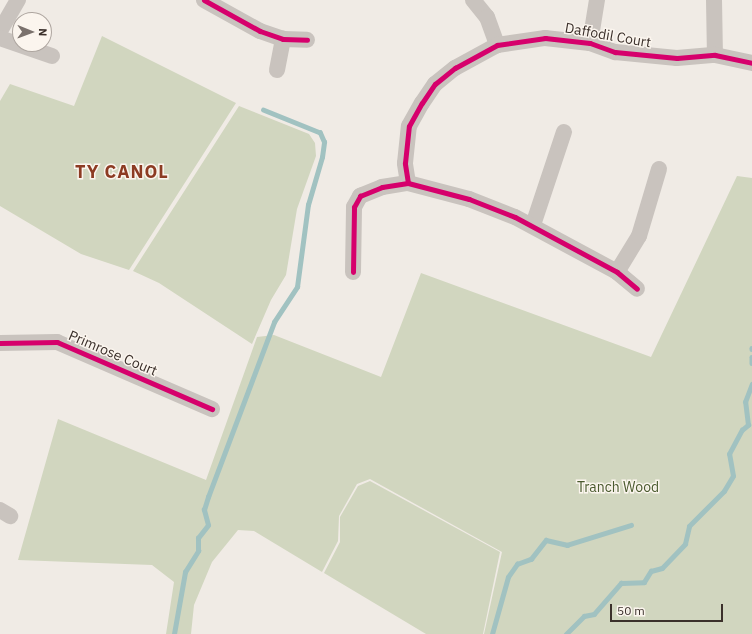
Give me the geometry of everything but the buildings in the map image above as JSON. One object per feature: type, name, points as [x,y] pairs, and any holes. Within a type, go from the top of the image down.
[{"type":"street","points":[[0,31],[18,0]]},
{"type":"street","points":[[204,0],[283,39],[307,40]]},
{"type":"street","points":[[473,0],[487,17],[497,45]]},
{"type":"street","name":"Daffodil Court","points":[[590,43],[597,0]]},
{"type":"street","points":[[714,0],[715,55]]},
{"type":"street","points":[[0,38],[52,56]]},
{"type":"street","name":"Daffodil Court","points":[[408,183],[405,163],[409,126],[422,102],[435,84],[454,68],[497,45],[545,38],[590,43],[615,52],[648,55],[715,55],[752,63]]},
{"type":"street","points":[[277,70],[283,39]]},
{"type":"street","points":[[533,225],[564,132]]},
{"type":"street","points":[[617,272],[640,236],[659,169]]},
{"type":"street","points":[[353,272],[354,207],[360,196],[382,187],[408,183],[469,199],[533,225],[617,272],[636,289]]},
{"type":"street","name":"Primrose Court","points":[[0,343],[57,342],[212,409]]},
{"type":"green space","points":[[102,36],[236,103],[129,270],[81,254],[0,206],[0,101],[10,84],[74,106]]},
{"type":"green space","points":[[239,106],[309,134],[315,143],[316,156],[297,209],[286,275],[271,300],[252,344],[159,283],[133,271]]},
{"type":"green space","name":"Tranch Wood","points":[[737,176],[752,178],[752,634],[484,634],[502,552],[370,479],[357,484],[339,516],[338,541],[322,572],[254,531],[238,530],[212,562],[194,605],[191,634],[166,634],[174,582],[152,565],[18,560],[58,419],[206,480],[257,337],[274,335],[381,377],[421,273],[651,357]]},
{"type":"green space","points":[[370,481],[500,552],[483,634],[426,634],[324,573],[340,542],[340,517],[358,486]]},
{"type":"waterway","points":[[174,634],[185,572],[198,551],[198,538],[208,525],[204,510],[208,497],[274,322],[297,287],[308,205],[322,157],[324,142],[320,133],[263,110]]},
{"type":"waterway","points":[[752,357],[752,363]]},
{"type":"waterway","points":[[566,634],[584,616],[594,614],[621,583],[644,582],[651,571],[662,568],[685,544],[689,526],[724,491],[733,476],[729,454],[742,430],[748,425],[745,402],[752,384]]},
{"type":"waterway","points":[[492,634],[508,577],[517,564],[531,559],[546,540],[567,545],[631,525]]},
{"type":"cycle path","points":[[204,0],[260,31],[283,39],[307,40]]},
{"type":"cycle path","points":[[408,183],[405,163],[409,126],[422,103],[435,84],[455,68],[497,45],[545,38],[590,43],[615,52],[677,58],[715,55],[752,63]]},
{"type":"cycle path","points":[[353,272],[354,207],[360,196],[382,187],[408,183],[469,199],[515,217],[617,272],[637,289]]},
{"type":"cycle path","points":[[0,343],[57,342],[212,409]]},
{"type":"district","name":"TY CANOL","points":[[122,172]]}]
